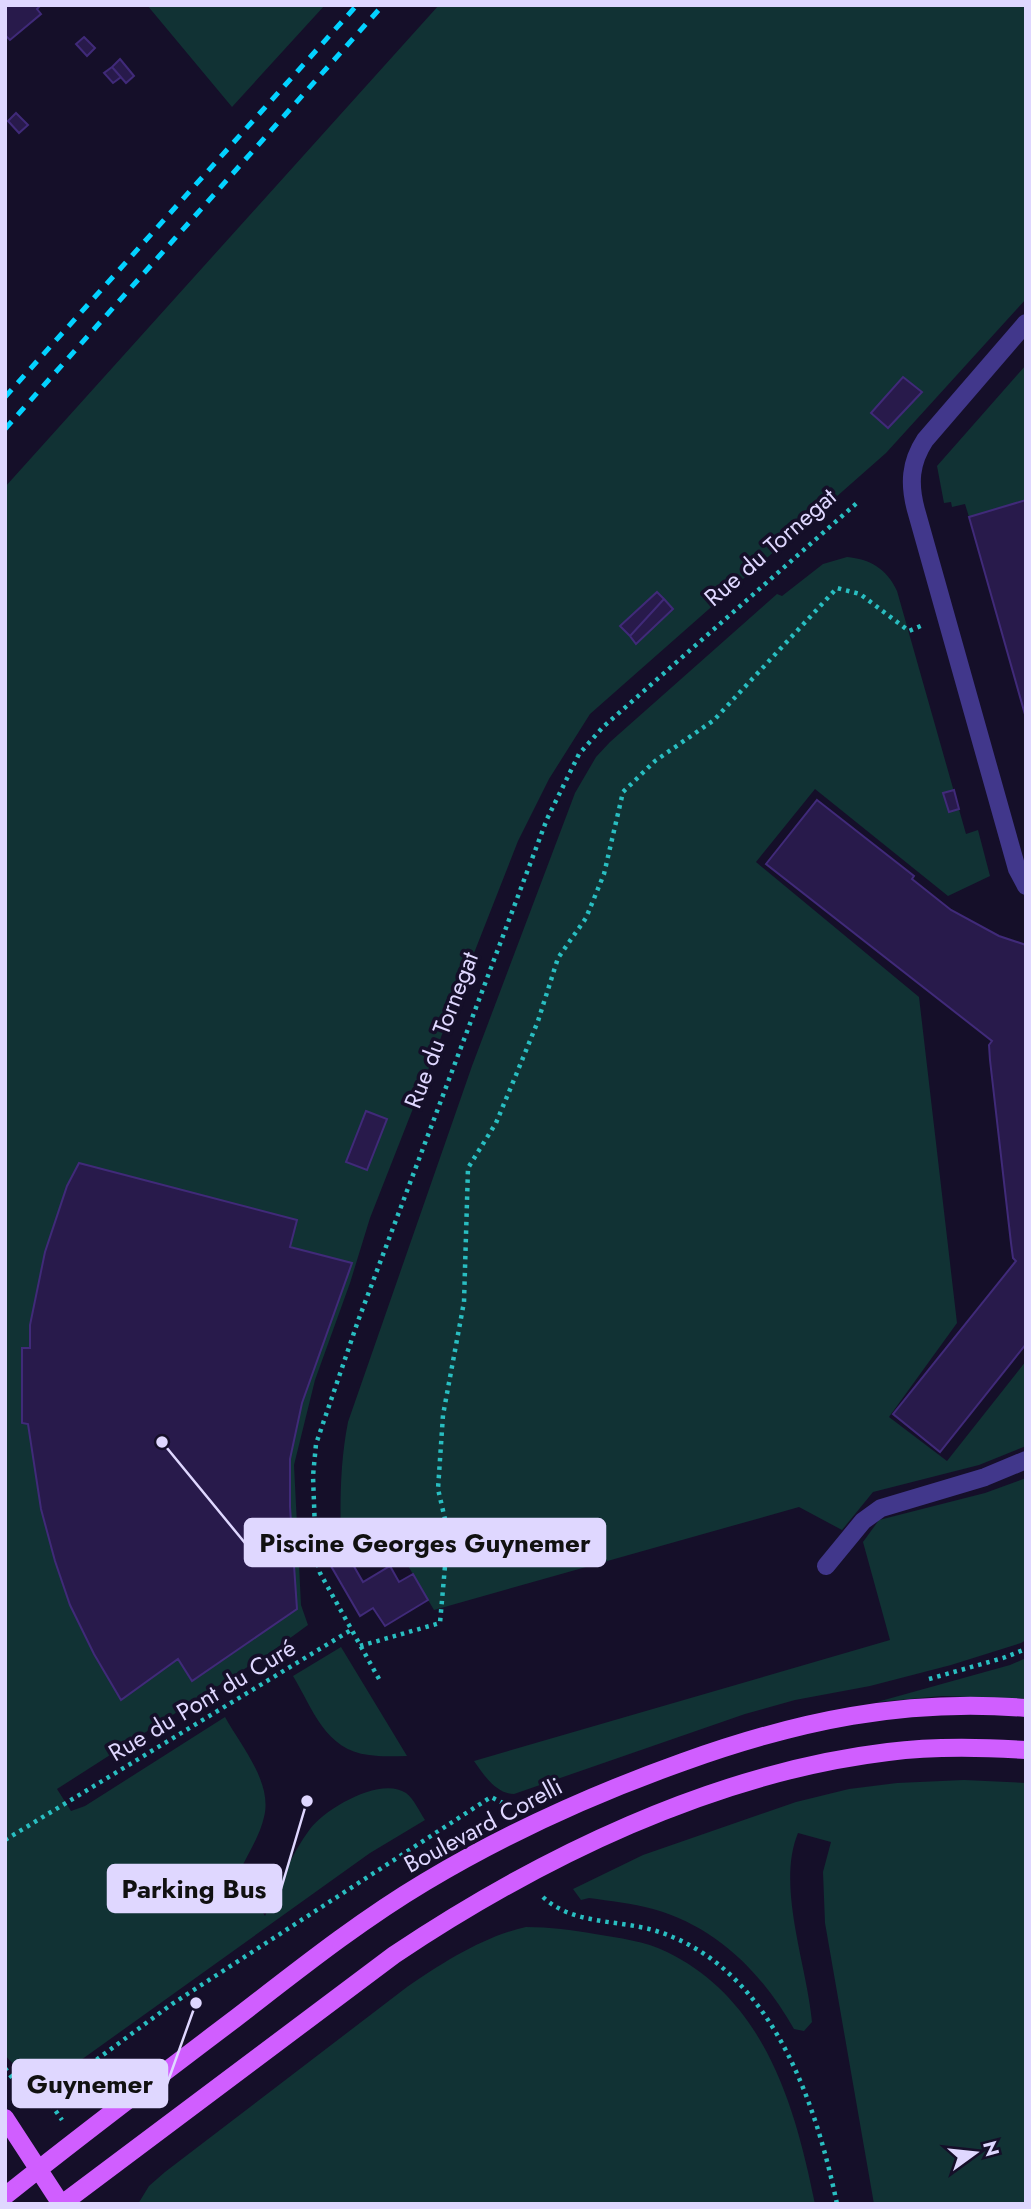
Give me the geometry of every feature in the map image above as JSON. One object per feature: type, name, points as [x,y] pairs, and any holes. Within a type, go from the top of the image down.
[{"type":"main road","name":"Boulevard Corelli","points":[[5,2196],[376,1914],[435,1876],[541,1819],[593,1795],[700,1756],[815,1721],[913,1707],[972,1705],[1026,1708]]},
{"type":"main road","points":[[5,2118],[61,2204],[394,1955],[503,1888],[590,1844],[691,1802],[811,1765],[911,1749],[968,1747],[1026,1750]]},
{"type":"street","points":[[1026,323],[925,440],[916,453],[910,477],[913,498],[1017,869],[1026,886]]},
{"type":"street","points":[[826,1566],[863,1521],[881,1508],[985,1478],[1026,1460]]},
{"type":"path","name":"Rue du Tornegat","points":[[379,1679],[326,1586],[316,1557],[313,1476],[316,1444],[358,1321],[547,819],[579,754],[603,727],[858,502]]},
{"type":"path","points":[[360,1646],[440,1623],[447,1532],[438,1489],[443,1415],[464,1302],[468,1168],[501,1111],[538,1021],[558,958],[586,918],[604,874],[623,792],[654,761],[714,720],[837,588],[860,593],[909,631],[946,614]]},
{"type":"path","name":"Rue du Pont du Curé","points":[[5,1840],[351,1630]]},
{"type":"path","points":[[5,2068],[27,2098],[46,2096],[172,2004],[460,1816]]},
{"type":"path","points":[[554,1891],[543,1897],[562,1912],[631,1924],[674,1937],[708,1957],[742,1986],[769,2021],[805,2092],[828,2162],[837,2204]]},
{"type":"green space","points":[[147,5],[325,5],[232,107]]},
{"type":"green space","points":[[439,5],[1026,5],[1026,299],[886,453],[590,714],[549,779],[518,841],[370,1218],[315,1380],[294,1465],[301,1605],[308,1625],[271,1652],[57,1789],[71,1811],[85,1806],[225,1717],[254,1765],[264,1791],[266,1804],[262,1824],[239,1873],[265,1916],[303,1839],[318,1821],[341,1804],[369,1791],[395,1789],[409,1796],[425,1820],[370,1853],[67,2070],[50,2075],[33,2074],[18,2068],[5,2055],[5,487]]},
{"type":"green space","points":[[1026,365],[1026,500],[969,517],[965,504],[952,507],[951,502],[944,503],[937,466]]},
{"type":"green space","points":[[847,557],[877,566],[897,591],[966,834],[978,830],[990,876],[948,896],[815,789],[756,862],[919,997],[957,1323],[889,1417],[947,1461],[1026,1361],[1026,1446],[979,1465],[873,1492],[842,1530],[799,1507],[434,1610],[381,1520],[341,1544],[341,1483],[348,1422],[472,1066],[575,793],[596,757],[610,742],[777,594],[782,596],[823,564]]},
{"type":"green space","points":[[1026,1478],[1026,1640],[1021,1643],[870,1686],[795,1700],[745,1714],[514,1794],[496,1787],[474,1761],[890,1640],[863,1542],[879,1520],[985,1493]]},
{"type":"green space","points":[[341,1647],[407,1756],[374,1756],[354,1752],[331,1737],[314,1714],[293,1676]]},
{"type":"green space","points":[[1026,1658],[1026,1699],[942,1696],[877,1702],[1010,1665]]},
{"type":"green space","points":[[964,1780],[1026,1783],[1026,2204],[874,2204],[825,1923],[823,1872],[831,1842],[798,1833],[792,1854],[791,1901],[812,2022],[804,2031],[794,2029],[767,1989],[736,1955],[698,1927],[645,1907],[589,1898],[581,1900],[573,1889],[643,1855],[796,1802],[849,1789],[897,1783]]},
{"type":"green space","points":[[526,1927],[578,1931],[650,1945],[701,1973],[729,1998],[752,2027],[785,2093],[815,2204],[138,2204],[149,2186],[165,2172],[407,1987],[479,1944]]},
{"type":"building","points":[[5,5],[41,5],[37,9],[41,14],[10,40],[5,35]]},
{"type":"building","points":[[84,37],[95,48],[87,56],[76,44]]},
{"type":"building","points":[[120,59],[134,76],[126,83],[112,67]]},
{"type":"building","points":[[112,67],[121,77],[113,83],[104,73]]},
{"type":"building","points":[[16,113],[28,125],[19,133],[8,121]]},
{"type":"building","points":[[903,377],[922,392],[888,428],[871,413]]},
{"type":"building","points":[[1026,500],[1026,718],[969,517]]},
{"type":"building","points":[[657,592],[664,599],[630,636],[620,626]]},
{"type":"building","points":[[664,599],[673,609],[636,644],[630,636]]},
{"type":"building","points":[[954,790],[959,809],[949,812],[943,793]]},
{"type":"building","points":[[817,800],[914,876],[912,879],[951,910],[999,936],[1026,945],[1026,1344],[940,1452],[893,1414],[1016,1261],[1011,1243],[990,1060],[989,1045],[992,1041],[766,864]]},
{"type":"building","points":[[366,1111],[387,1119],[367,1170],[346,1162]]},
{"type":"building","points":[[79,1163],[297,1220],[290,1247],[352,1263],[302,1403],[290,1459],[290,1507],[297,1609],[192,1681],[178,1659],[121,1700],[70,1605],[41,1509],[28,1424],[22,1423],[22,1348],[30,1348],[30,1325],[45,1252],[67,1186]]},
{"type":"building","points":[[348,1556],[363,1582],[390,1566],[399,1582],[413,1574],[428,1600],[385,1626],[373,1608],[360,1616],[331,1566]]},
{"type":"railway","points":[[5,397],[357,5]]},
{"type":"railway","points":[[5,429],[383,5]]},
{"type":"place","name":"Piscine Georges Guynemer","points":[[162,1442]]},
{"type":"place","name":"Parking Bus","points":[[307,1801]]},
{"type":"place","name":"Guynemer","points":[[196,2003]]}]
